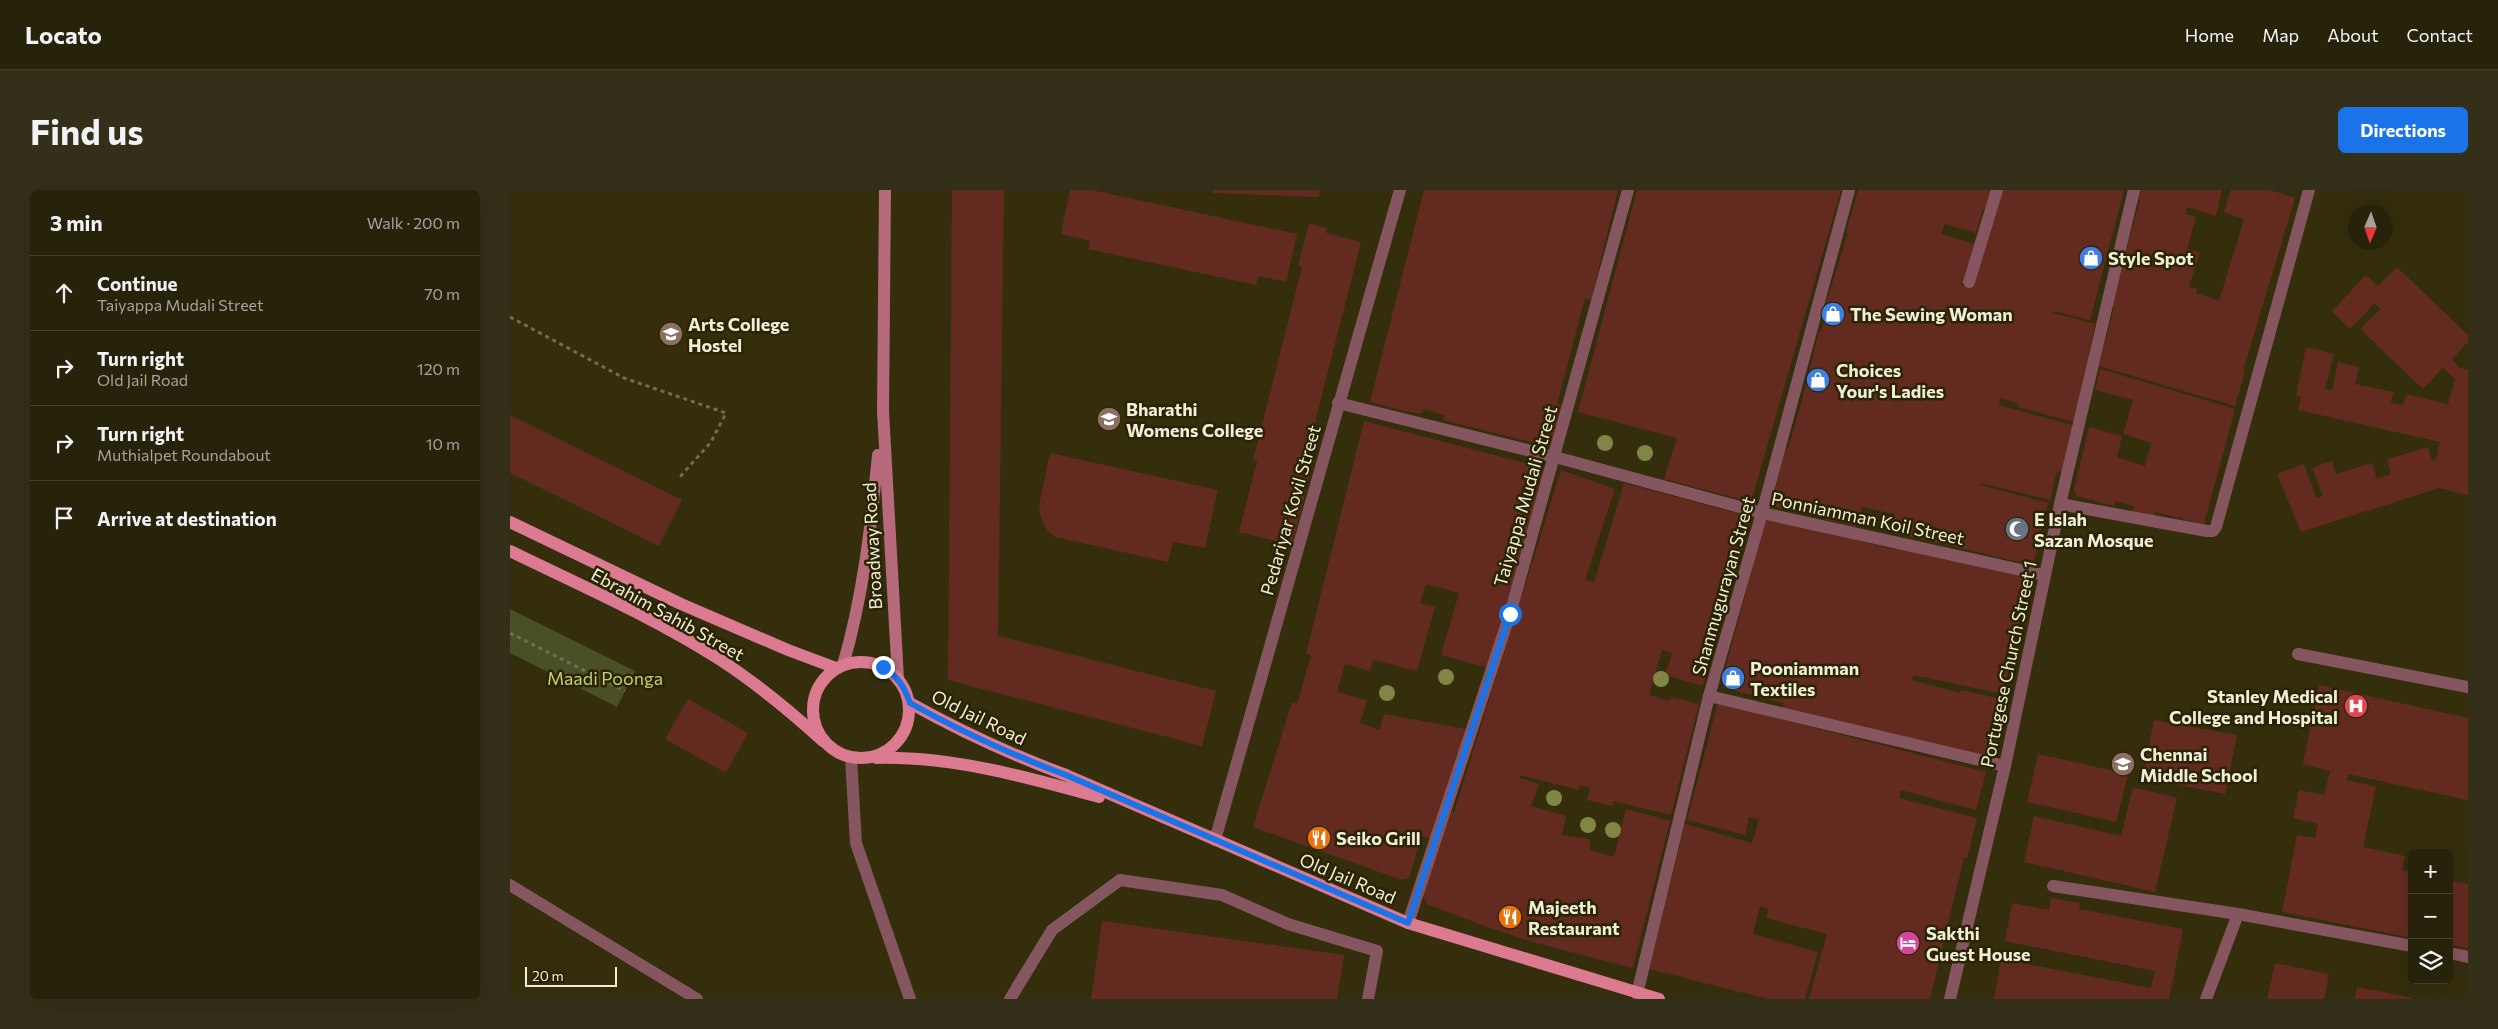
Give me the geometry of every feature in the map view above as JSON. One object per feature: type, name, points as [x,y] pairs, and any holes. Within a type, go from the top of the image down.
[{"type":"main road","name":"Broadway Road","points":[[885,190],[883,411],[898,679]]},
{"type":"main road","name":"Broadway Road","points":[[840,667],[852,638],[864,571],[883,411]]},
{"type":"main road","name":"Ebrahim Sahib Street","points":[[510,522],[681,604],[788,650],[840,667]]},
{"type":"main road","name":"Ebrahim Sahib Street","points":[[510,550],[637,614],[719,659],[790,711],[823,740]]},
{"type":"main road","points":[[852,662],[868,662],[883,667],[898,679],[905,688],[910,703],[910,719],[904,734],[895,746],[882,754],[866,758],[851,758],[835,751],[823,740],[815,726],[812,710],[815,694],[823,679],[840,667],[852,662]]},
{"type":"main road","name":"Old Jail Road","points":[[910,703],[944,722],[1020,758],[1408,923],[1637,994],[1659,999]]},
{"type":"main road","name":"Old Jail Road","points":[[866,758],[904,757],[948,762],[1013,775],[1143,809]]},
{"type":"street","name":"Pedariyar Kovil Street","points":[[1215,840],[1400,190]]},
{"type":"street","name":"Taiyappa Mudali Street","points":[[1408,923],[1510,614],[1628,190]]},
{"type":"street","name":"Shanmugurayan Street","points":[[1637,994],[1709,696],[1762,513],[1850,190]]},
{"type":"street","points":[[1969,282],[1997,190]]},
{"type":"street","name":"Portugese Church Street 1","points":[[1950,999],[2005,766],[2044,574],[2134,190]]},
{"type":"street","points":[[2060,504],[2213,531],[2216,527],[2308,190]]},
{"type":"street","name":"Ponniamman Koil Street","points":[[1338,403],[1555,457],[1762,513],[2044,574]]},
{"type":"street","points":[[2298,654],[2468,687]]},
{"type":"street","points":[[1709,696],[2005,766]]},
{"type":"street","points":[[851,758],[856,843],[910,999]]},
{"type":"street","points":[[1010,999],[1052,930],[1120,880],[1222,895],[1288,924],[1377,950],[1368,999]]},
{"type":"street","points":[[510,885],[697,999]]},
{"type":"street","points":[[2053,886],[2238,914],[2408,945]]},
{"type":"street","points":[[2206,999],[2238,914]]},
{"type":"street","points":[[2453,954],[2468,957]]},
{"type":"path","points":[[510,317],[624,378],[726,413],[711,442],[679,478]]},
{"type":"path","points":[[510,633],[625,692]]},
{"type":"green space","name":"Maadi Poonga","points":[[510,609],[635,671],[617,707],[510,653]]},
{"type":"building","points":[[952,190],[1004,190],[998,636],[1216,691],[1202,746],[948,680]]},
{"type":"building","points":[[1070,190],[1092,190],[1297,234],[1286,282],[1258,276],[1256,285],[1088,249],[1090,241],[1061,234]]},
{"type":"building","points":[[1213,190],[1320,190],[1319,197],[1213,193]]},
{"type":"building","points":[[1424,190],[1618,190],[1591,300],[1585,298],[1557,404],[1562,405],[1551,447],[1443,420],[1444,415],[1423,409],[1422,413],[1410,412],[1370,402]]},
{"type":"building","points":[[1637,190],[1841,190],[1751,502],[1664,479],[1677,438],[1578,412]]},
{"type":"building","points":[[1858,190],[1993,190],[1987,210],[1983,209],[1976,233],[1945,224],[1941,234],[1974,244],[1962,285],[1970,288],[1999,190],[2124,190],[2090,320],[2054,311],[2053,313],[2095,324],[2074,422],[2018,407],[2019,404],[2001,398],[1999,405],[2075,426],[2063,473],[2057,471],[2050,500],[1981,483],[1980,485],[2048,503],[2033,565],[1890,532],[1894,514],[1862,507],[1856,527],[1771,505],[1786,448],[1788,449],[1800,408],[1819,331],[1821,332],[1829,303],[1826,303],[1848,233],[1846,233]]},
{"type":"building","points":[[2140,190],[2222,190],[2216,216],[2187,207],[2185,214],[2196,217],[2187,249],[2200,252],[2189,287],[2197,289],[2196,293],[2219,301],[2244,219],[2224,212],[2231,190],[2270,190],[2295,198],[2243,371],[2245,372],[2235,406],[2099,366],[2114,307],[2111,306],[2140,200],[2138,200]]},
{"type":"building","points":[[1309,224],[1327,228],[1326,233],[1361,242],[1302,473],[1310,475],[1292,545],[1239,532],[1257,461],[1253,460],[1302,267],[1298,265]]},
{"type":"building","points":[[2397,267],[2468,335],[2468,342],[2452,359],[2460,368],[2468,370],[2468,495],[2439,488],[2301,532],[2277,474],[2304,464],[2316,498],[2323,496],[2312,468],[2332,461],[2336,474],[2372,463],[2377,479],[2391,474],[2387,459],[2428,447],[2432,461],[2436,459],[2440,442],[2298,410],[2301,397],[2296,396],[2306,347],[2334,354],[2325,389],[2332,390],[2338,362],[2359,367],[2355,384],[2394,392],[2391,403],[2403,405],[2406,394],[2448,404],[2455,379],[2443,368],[2423,389],[2360,329],[2381,309],[2375,303],[2350,329],[2332,311],[2366,275],[2378,286]]},
{"type":"building","points":[[2100,369],[2235,409],[2204,524],[2155,512],[2154,517],[2133,511],[2134,506],[2116,501],[2114,506],[2076,496],[2074,489],[2089,427],[2122,436],[2117,457],[2145,466],[2151,443],[2123,434],[2133,400],[2095,390]]},
{"type":"building","points":[[510,415],[682,500],[659,546],[510,473]]},
{"type":"building","points":[[1364,421],[1544,468],[1489,668],[1441,655],[1459,593],[1426,584],[1420,603],[1435,607],[1417,671],[1373,660],[1370,671],[1345,664],[1337,692],[1367,700],[1360,723],[1380,730],[1384,714],[1467,729],[1431,839],[1422,836],[1409,878],[1402,880],[1253,827],[1292,702],[1297,704],[1311,655],[1306,654]]},
{"type":"building","points":[[1050,453],[1218,490],[1205,548],[1173,542],[1168,562],[1055,537],[1047,530],[1041,518],[1039,506]]},
{"type":"building","points":[[1561,470],[1615,489],[1585,580],[1594,583],[1624,483],[1751,517],[1703,686],[1665,675],[1672,653],[1662,650],[1649,695],[1670,701],[1671,697],[1699,704],[1671,815],[1613,801],[1612,806],[1587,800],[1590,788],[1580,785],[1579,790],[1520,775],[1520,778],[1539,784],[1531,806],[1566,816],[1562,835],[1590,839],[1590,850],[1614,857],[1626,809],[1670,821],[1633,968],[1536,943],[1476,923],[1427,904],[1422,894],[1452,811],[1454,812]]},
{"type":"building","points":[[1766,517],[1895,550],[1896,545],[2030,576],[2003,694],[1913,675],[1912,680],[1960,693],[1961,690],[2005,700],[1991,759],[1782,708],[1784,703],[1724,688],[1722,681]]},
{"type":"building","points":[[2319,685],[2468,718],[2468,800],[2348,774],[2347,780],[2376,787],[2363,847],[2405,856],[2402,870],[2408,871],[2408,937],[2282,912],[2297,835],[2315,838],[2318,824],[2293,818],[2299,790],[2324,795],[2330,771],[2303,764]]},
{"type":"building","points":[[688,699],[748,733],[726,773],[665,739]]},
{"type":"building","points":[[1718,703],[1986,772],[1976,810],[1901,790],[1899,798],[1977,818],[1967,858],[1964,857],[1930,999],[1809,999],[1827,934],[1766,918],[1768,909],[1760,906],[1753,934],[1818,952],[1805,999],[1768,999],[1649,969],[1685,824],[1752,843],[1759,819],[1749,817],[1745,835],[1687,820]]},
{"type":"building","points":[[2154,720],[2237,735],[2225,794],[2143,778]]},
{"type":"building","points":[[2038,754],[2128,774],[2116,822],[2027,802]]},
{"type":"building","points":[[2133,787],[2177,798],[2155,892],[2024,862],[2034,816],[2121,836]]},
{"type":"building","points":[[2453,881],[2468,884],[2468,948],[2453,946]]},
{"type":"building","points":[[2051,898],[2080,903],[2079,909],[2183,929],[2169,999],[1994,999],[2001,959],[2151,988],[2155,971],[2005,941],[2012,903],[2049,910]]},
{"type":"building","points":[[1102,921],[1344,955],[1337,999],[1091,999]]},
{"type":"building","points":[[2275,963],[2329,974],[2324,999],[2267,999]]},
{"type":"building","points":[[2357,987],[2412,998],[2412,999],[2355,999]]},
{"type":"place","name":"Style Spot","points":[[2091,258]]},
{"type":"place","name":"The Sewing Woman","points":[[1833,314]]},
{"type":"place","name":"Arts College Hostel","points":[[671,334]]},
{"type":"place","name":"Choices Your's Ladies","points":[[1818,380]]},
{"type":"place","name":"Bharathi Womens College","points":[[1109,419]]},
{"type":"place","name":"E Islah Sazan Mosque","points":[[2017,529]]},
{"type":"place","name":"Pooniamman Textiles","points":[[1733,678]]},
{"type":"place","name":"Stanley Medical College and Hospital","points":[[2356,706]]},
{"type":"place","name":"Chennai Middle School","points":[[2123,764]]},
{"type":"place","name":"Seiko Grill","points":[[1319,838]]},
{"type":"place","name":"Majeeth Restaurant","points":[[1510,917]]},
{"type":"place","name":"Sakthi Guest House","points":[[1908,943]]},
{"type":"route","points":[[883,667],[896,676],[905,688],[910,703],[944,722],[1020,758],[1066,775],[1408,923],[1510,614]]}]
